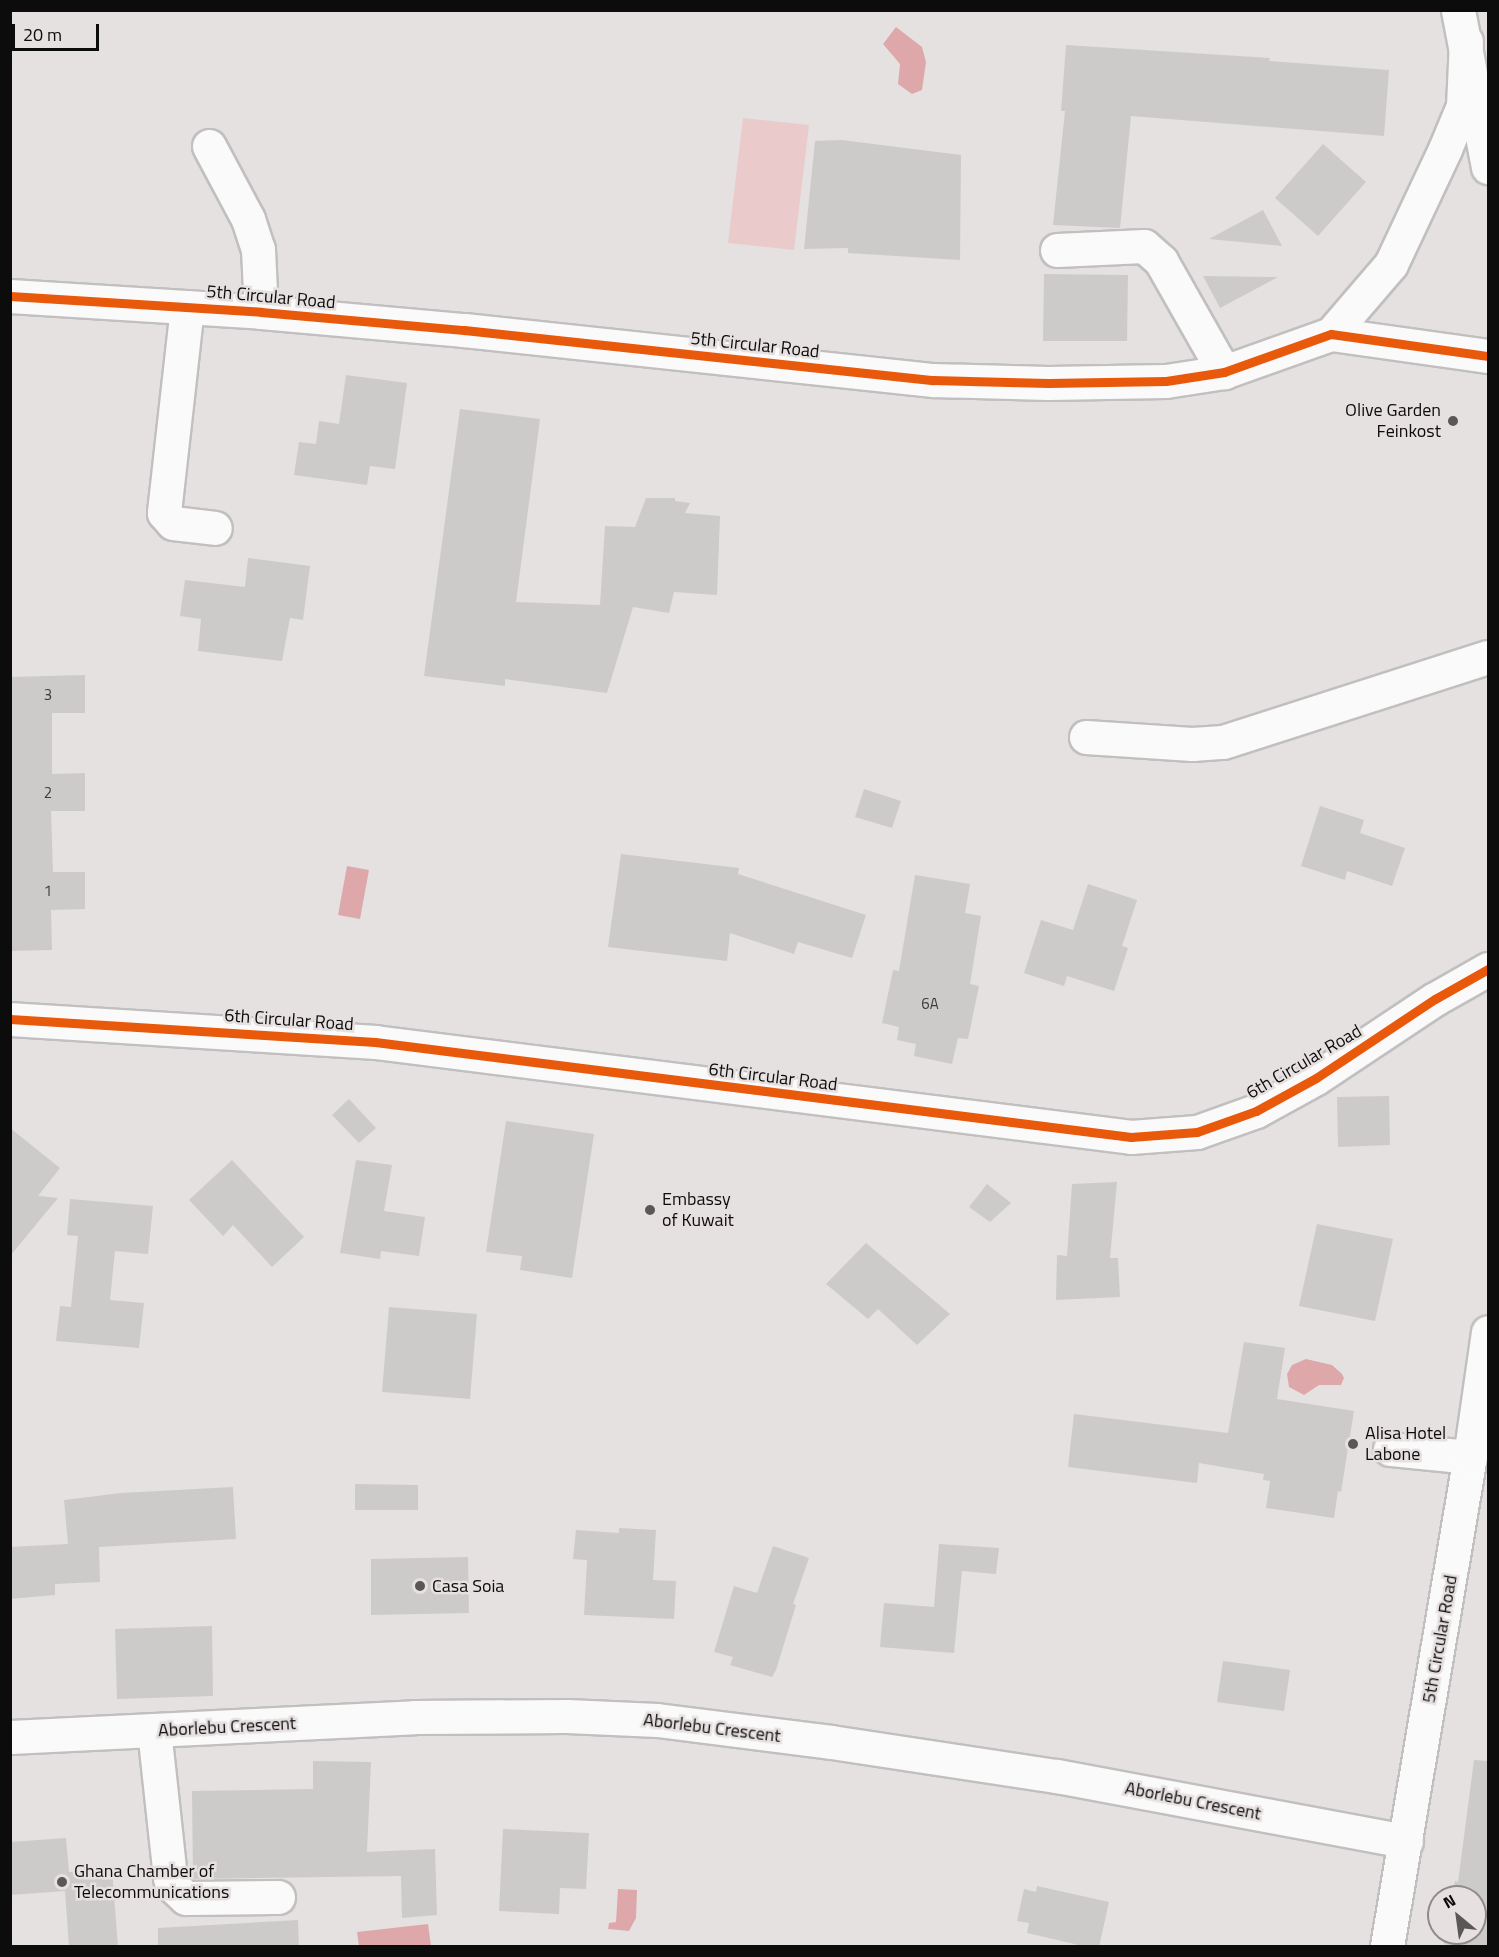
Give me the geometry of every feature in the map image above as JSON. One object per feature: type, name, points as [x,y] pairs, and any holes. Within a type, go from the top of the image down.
[{"type":"street","points":[[1462,26],[1488,167]]},
{"type":"street","points":[[1331,334],[1391,264],[1445,149],[1463,106],[1462,26]]},
{"type":"street","points":[[209,146],[248,219],[258,249],[261,312]]},
{"type":"street","points":[[1057,250],[1144,246],[1161,261],[1224,372]]},
{"type":"street","name":"5th Circular Road","points":[[10,296],[261,312],[464,330],[933,380],[1048,383],[1166,381],[1224,372],[1331,334],[1488,356]]},
{"type":"street","points":[[187,307],[164,513],[173,523],[215,528]]},
{"type":"street","points":[[1086,737],[1192,744],[1223,742],[1488,657]]},
{"type":"street","name":"6th Circular Road","points":[[10,1019],[375,1042],[1131,1137],[1197,1132],[1256,1111],[1316,1078],[1435,999],[1488,969]]},
{"type":"street","name":"5th Circular Road","points":[[1387,1947],[1470,1457],[1488,1336]]},
{"type":"street","points":[[1390,1449],[1470,1457]]},
{"type":"street","name":"Aborlebu Crescent","points":[[10,1737],[415,1718],[567,1716],[657,1720],[831,1742],[1057,1776],[1406,1841]]},
{"type":"street","points":[[154,1730],[170,1878],[174,1887],[186,1898],[278,1897]]},
{"type":"shaded area","points":[[896,27],[922,47],[926,62],[922,90],[912,94],[898,84],[900,64],[883,44]]},
{"type":"shaded area","points":[[743,118],[809,125],[794,250],[728,243]]},
{"type":"shaded area","points":[[347,866],[369,870],[360,919],[338,915]]},
{"type":"shaded area","points":[[1306,1359],[1332,1365],[1344,1378],[1341,1385],[1319,1385],[1304,1395],[1289,1387],[1287,1374],[1292,1365]]},
{"type":"shaded area","points":[[618,1889],[637,1890],[636,1918],[629,1931],[608,1929],[609,1923],[616,1922]]},
{"type":"shaded area","points":[[428,1924],[431,1946],[359,1946],[357,1932]]},
{"type":"building","points":[[1066,45],[1270,58],[1269,61],[1389,70],[1384,136],[1131,116],[1120,228],[1053,225],[1065,111],[1061,111]]},
{"type":"building","points":[[842,140],[961,155],[960,260],[848,253],[848,248],[804,249],[815,141]]},
{"type":"building","points":[[1323,144],[1366,182],[1318,236],[1275,198]]},
{"type":"building","points":[[1263,210],[1282,246],[1209,239]]},
{"type":"building","points":[[1044,274],[1128,275],[1127,341],[1043,341]]},
{"type":"building","points":[[1203,276],[1278,277],[1220,308]]},
{"type":"building","points":[[346,375],[407,383],[395,469],[370,466],[367,485],[294,475],[299,442],[316,444],[319,421],[339,424]]},
{"type":"building","points":[[460,409],[540,419],[516,602],[600,605],[605,526],[635,527],[646,498],[675,498],[675,501],[690,503],[685,513],[720,516],[717,595],[674,592],[669,613],[633,607],[607,693],[505,679],[505,686],[424,676]]},
{"type":"building","points":[[248,558],[310,566],[303,620],[290,618],[282,661],[198,651],[201,619],[180,616],[185,580],[245,587]]},
{"type":"building","points":[[85,675],[85,713],[52,713],[52,774],[85,773],[85,811],[51,811],[53,872],[85,872],[85,909],[51,910],[52,950],[10,951],[10,677]]},
{"type":"building","points":[[864,789],[901,801],[892,828],[855,817]]},
{"type":"building","points":[[1320,806],[1364,820],[1360,833],[1405,848],[1392,886],[1347,871],[1345,880],[1301,866]]},
{"type":"building","points":[[621,854],[739,868],[738,874],[866,915],[852,958],[798,942],[794,954],[730,933],[727,961],[608,947]]},
{"type":"building","points":[[915,875],[970,884],[965,913],[981,916],[970,984],[979,986],[968,1039],[958,1038],[952,1064],[914,1056],[916,1044],[897,1040],[899,1027],[882,1023],[893,970],[899,971]]},
{"type":"building","points":[[1088,884],[1137,900],[1122,946],[1128,948],[1114,991],[1067,976],[1064,986],[1024,973],[1041,920],[1073,930]]},
{"type":"building","points":[[1389,1096],[1390,1145],[1338,1147],[1337,1097]]},
{"type":"building","points":[[349,1099],[376,1128],[359,1143],[332,1115]]},
{"type":"building","points":[[506,1121],[594,1134],[572,1278],[520,1270],[522,1256],[486,1252]]},
{"type":"building","points":[[10,1128],[60,1168],[38,1196],[58,1198],[10,1256]]},
{"type":"building","points":[[232,1160],[304,1237],[272,1267],[233,1225],[223,1236],[189,1200]]},
{"type":"building","points":[[356,1160],[392,1165],[384,1211],[425,1217],[419,1256],[381,1251],[380,1259],[340,1253]]},
{"type":"building","points":[[1117,1182],[1110,1258],[1118,1258],[1120,1297],[1056,1300],[1057,1255],[1067,1256],[1072,1184]]},
{"type":"building","points":[[987,1184],[1011,1203],[990,1222],[969,1207]]},
{"type":"building","points":[[70,1199],[153,1206],[148,1254],[115,1251],[110,1300],[144,1303],[139,1348],[56,1341],[60,1306],[71,1307],[78,1236],[67,1235]]},
{"type":"building","points":[[1317,1224],[1393,1239],[1375,1321],[1299,1306]]},
{"type":"building","points":[[866,1243],[950,1314],[917,1345],[878,1309],[868,1319],[826,1284]]},
{"type":"building","points":[[389,1307],[477,1314],[470,1399],[382,1392]]},
{"type":"building","points":[[1244,1342],[1285,1348],[1277,1399],[1354,1411],[1341,1492],[1338,1491],[1334,1518],[1266,1508],[1270,1481],[1263,1480],[1264,1474],[1199,1463],[1197,1483],[1068,1467],[1074,1414],[1228,1433]]},
{"type":"building","points":[[355,1484],[418,1485],[418,1510],[355,1510]]},
{"type":"building","points":[[233,1487],[236,1539],[99,1547],[100,1582],[55,1584],[55,1595],[10,1599],[10,1547],[68,1544],[64,1500],[121,1493]]},
{"type":"building","points":[[619,1528],[656,1530],[653,1580],[676,1581],[674,1619],[584,1615],[587,1560],[573,1559],[576,1530],[619,1533]]},
{"type":"building","points":[[939,1544],[999,1548],[996,1574],[962,1571],[954,1653],[880,1647],[884,1603],[934,1607]]},
{"type":"building","points":[[773,1546],[809,1558],[772,1677],[730,1665],[733,1657],[714,1652],[734,1586],[757,1593]]},
{"type":"building","name":"Casa Soia","points":[[468,1557],[469,1613],[371,1615],[371,1559]]},
{"type":"building","points":[[212,1626],[213,1696],[117,1699],[115,1629]]},
{"type":"building","points":[[1223,1661],[1290,1670],[1284,1711],[1217,1702]]},
{"type":"building","points":[[1474,1760],[1488,1761],[1488,1947],[1449,1945],[1487,1945],[1487,1885],[1454,1885],[1455,1881],[1458,1882]]},
{"type":"building","points":[[313,1761],[371,1762],[367,1852],[435,1849],[437,1915],[402,1918],[401,1876],[193,1879],[192,1791],[313,1789]]},
{"type":"building","points":[[503,1829],[589,1833],[586,1889],[560,1888],[559,1914],[499,1911]]},
{"type":"building","name":"Ghana Chamber of Telecommunications","points":[[66,1838],[69,1872],[112,1869],[118,1947],[69,1947],[65,1891],[10,1895],[10,1842]]},
{"type":"building","points":[[1037,1886],[1109,1902],[1099,1947],[1087,1947],[1027,1933],[1029,1923],[1017,1921],[1024,1889],[1036,1892]]},
{"type":"building","points":[[298,1920],[299,1947],[158,1947],[158,1928]]},
{"type":"cycle path","points":[[10,296],[261,312],[464,330],[933,380],[1048,383],[1166,381],[1224,372],[1331,334],[1488,356]]},
{"type":"cycle path","points":[[10,1019],[375,1042],[1131,1137],[1197,1132],[1256,1111],[1316,1078],[1435,999],[1488,969]]},
{"type":"place","name":"Olive Garden Feinkost","points":[[1453,421]]},
{"type":"place","name":"Embassy of Kuwait","points":[[650,1210]]},
{"type":"place","name":"Alisa Hotel Labone","points":[[1353,1444]]},
{"type":"place","name":"Casa Soia","points":[[420,1586]]},
{"type":"place","name":"Ghana Chamber of Telecommunications","points":[[62,1882]]}]
